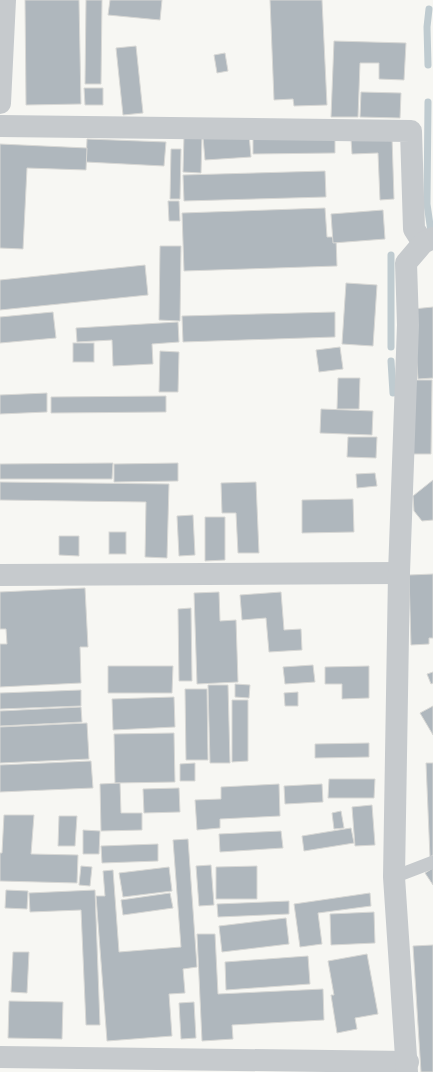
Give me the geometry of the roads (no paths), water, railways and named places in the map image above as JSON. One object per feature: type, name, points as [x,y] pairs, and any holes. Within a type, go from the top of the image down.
[{"type":"street","points":[[0,102],[5,0]]},
{"type":"street","points":[[0,126],[411,131],[414,229],[428,240],[406,263],[408,324],[399,573],[394,877],[408,1067],[0,1056]]},
{"type":"street","points":[[0,575],[399,573]]},
{"type":"lane","points":[[394,877],[433,862]]},
{"type":"waterway","points":[[428,65],[427,27],[429,9]]},
{"type":"waterway","points":[[428,102],[427,204],[431,232]]},
{"type":"waterway","points":[[391,255],[391,347]]},
{"type":"waterway","points":[[391,361],[393,393]]}]
